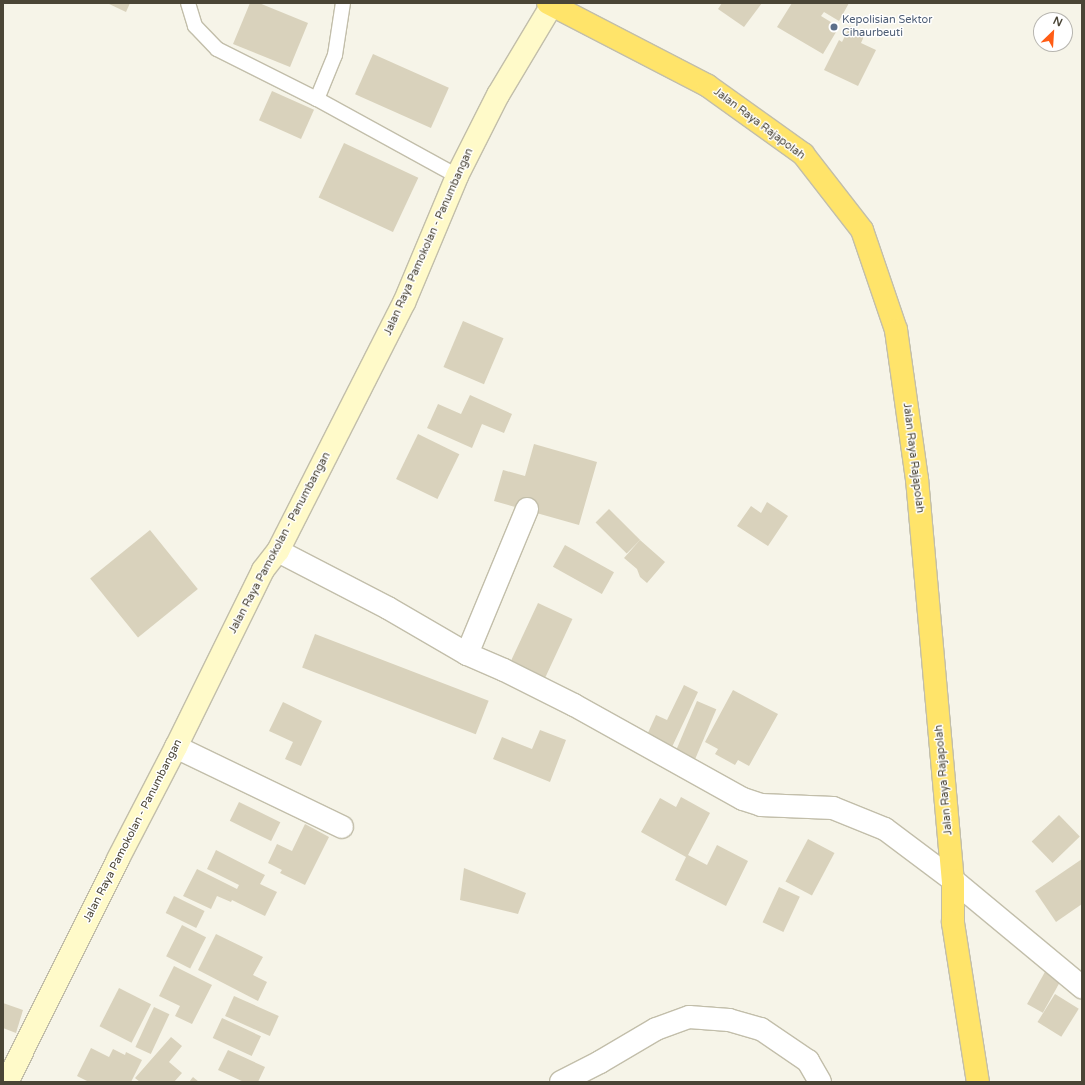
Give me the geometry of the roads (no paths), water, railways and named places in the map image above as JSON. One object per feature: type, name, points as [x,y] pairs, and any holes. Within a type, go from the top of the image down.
[{"type":"highway","name":"Jalan Raya Rajapolah","points":[[551,4],[708,86],[803,154],[862,230],[896,330],[916,471],[953,880],[953,923],[978,1082]]},
{"type":"main road","name":"Jalan Raya Pamokolan - Panumbangan","points":[[6,1082],[114,866],[176,747],[263,570],[278,551],[404,303],[457,176],[498,95],[551,4]]},
{"type":"street","points":[[467,654],[527,509]]},
{"type":"street","points":[[278,551],[388,608],[467,654],[504,670],[574,705],[743,799],[761,805],[833,808],[885,829],[953,880],[1082,987]]},
{"type":"street","points":[[176,747],[342,827]]},
{"type":"street","points":[[561,1082],[600,1062],[656,1029],[689,1018],[728,1020],[761,1029],[808,1061],[820,1082]]},
{"type":"lane","points":[[188,3],[195,26],[217,49],[317,99],[457,176]]},
{"type":"lane","points":[[317,99],[335,55],[343,3]]},
{"type":"place","name":"Kepolisian Sektor Cihaurbeuti","points":[[834,27]]}]
